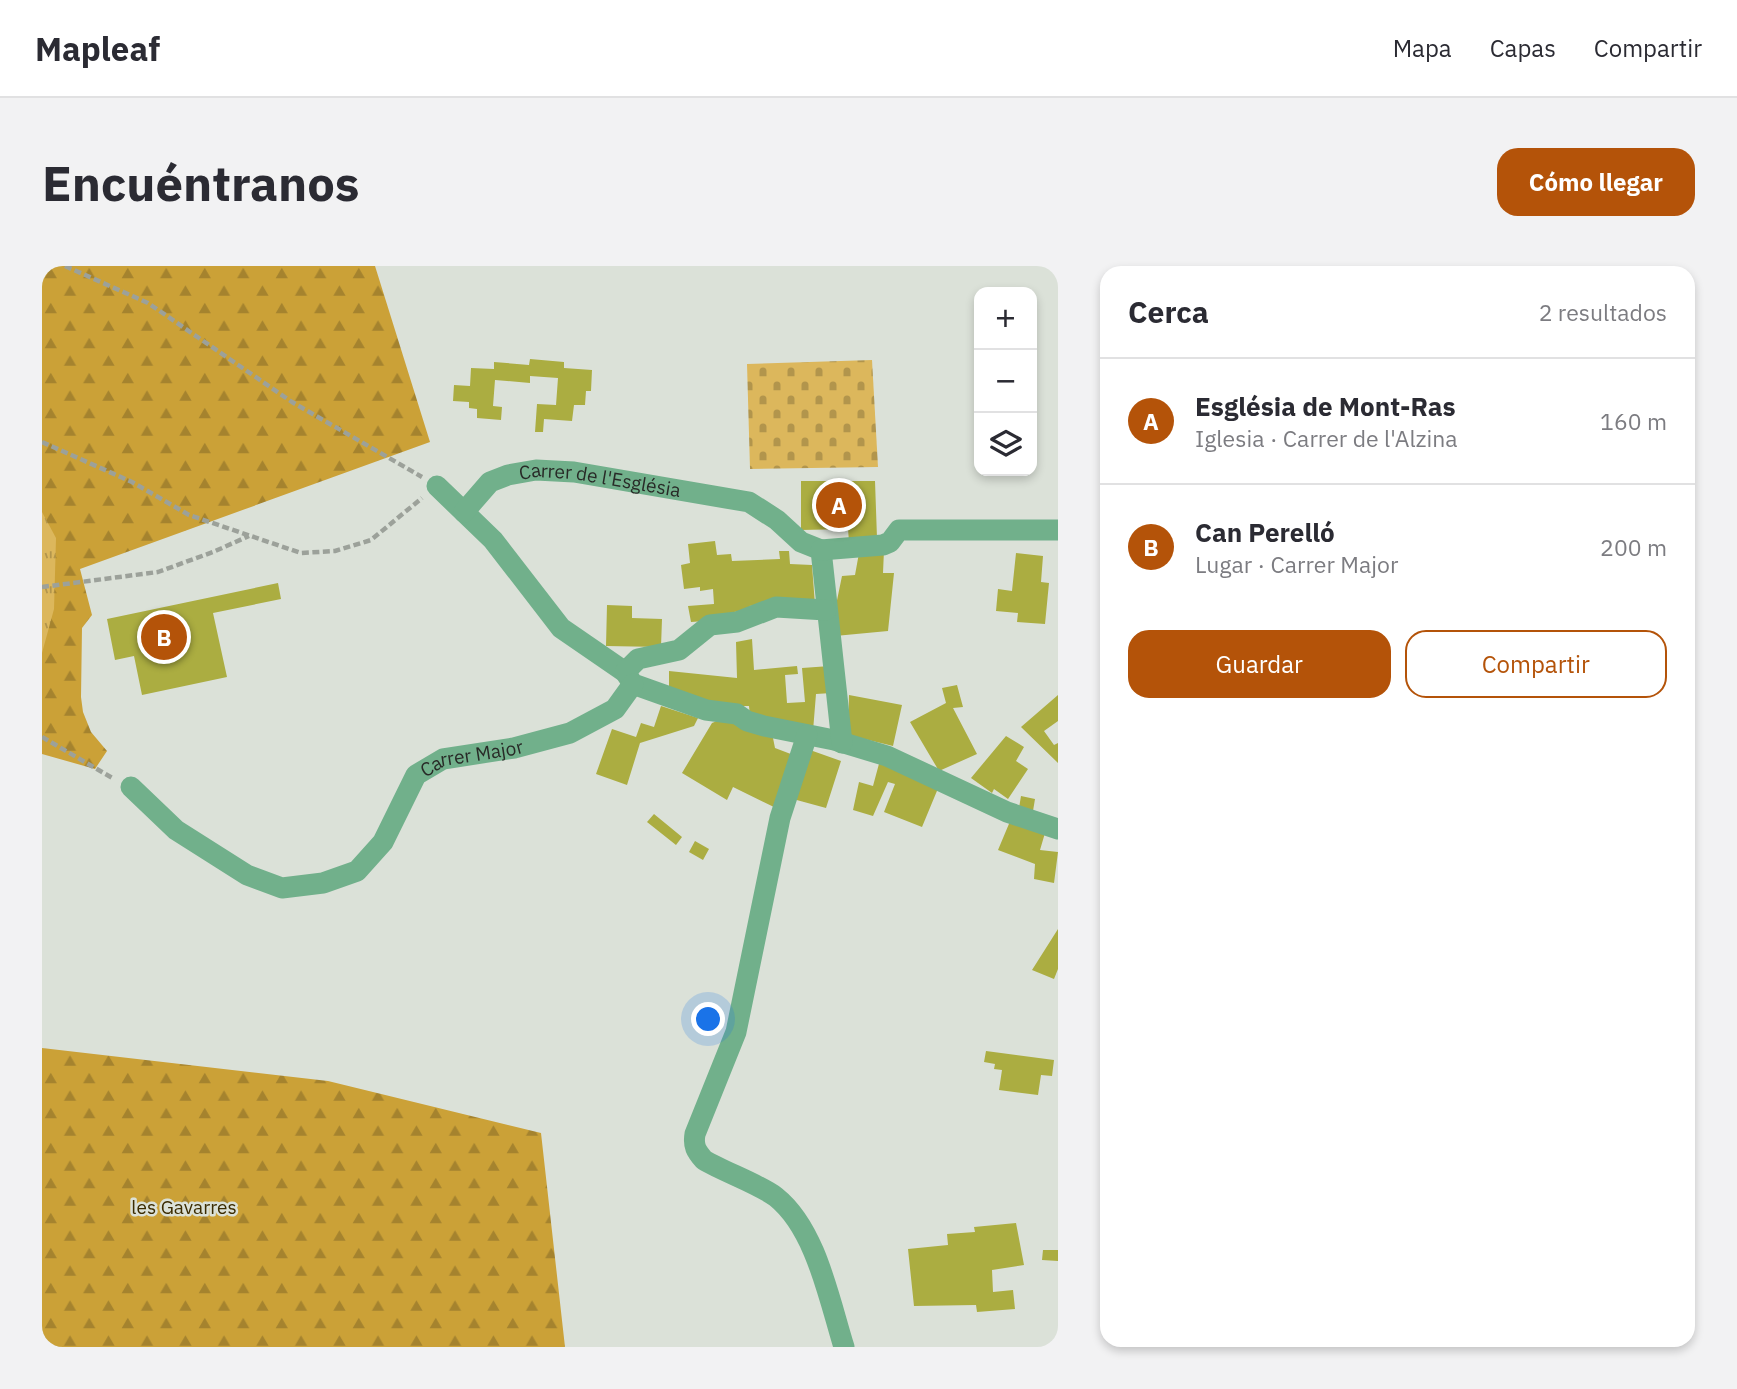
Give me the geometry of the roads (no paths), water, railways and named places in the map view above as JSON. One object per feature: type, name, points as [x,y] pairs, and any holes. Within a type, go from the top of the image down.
[{"type":"street","name":"Carrer de l'Església","points":[[464,512],[491,482],[508,475],[536,470],[573,472],[749,502],[777,520],[801,542],[821,550]]},
{"type":"street","points":[[436,486],[493,540],[561,628],[629,678],[706,710],[737,714],[764,726],[887,756],[1007,811],[1058,829]]},
{"type":"street","points":[[842,743],[821,550],[883,545],[890,542],[899,530],[1058,530]]},
{"type":"street","points":[[629,678],[638,659],[679,650],[710,625],[737,622],[776,607],[826,610]]},
{"type":"street","name":"Carrer Major","points":[[131,787],[176,830],[247,875],[282,888],[323,883],[357,871],[383,842],[416,775],[443,759],[514,748],[570,733],[615,709],[629,678]]},
{"type":"street","points":[[807,735],[780,818],[736,1032],[695,1134],[694,1143],[704,1160],[774,1195],[795,1216],[809,1241],[844,1347]]},
{"type":"place","name":"Església de Mont-Ras","points":[[839,505]]},
{"type":"place","name":"Can Perelló","points":[[164,637]]},
{"type":"park label","name":"les Gavarres","points":[[184,1207]]}]
